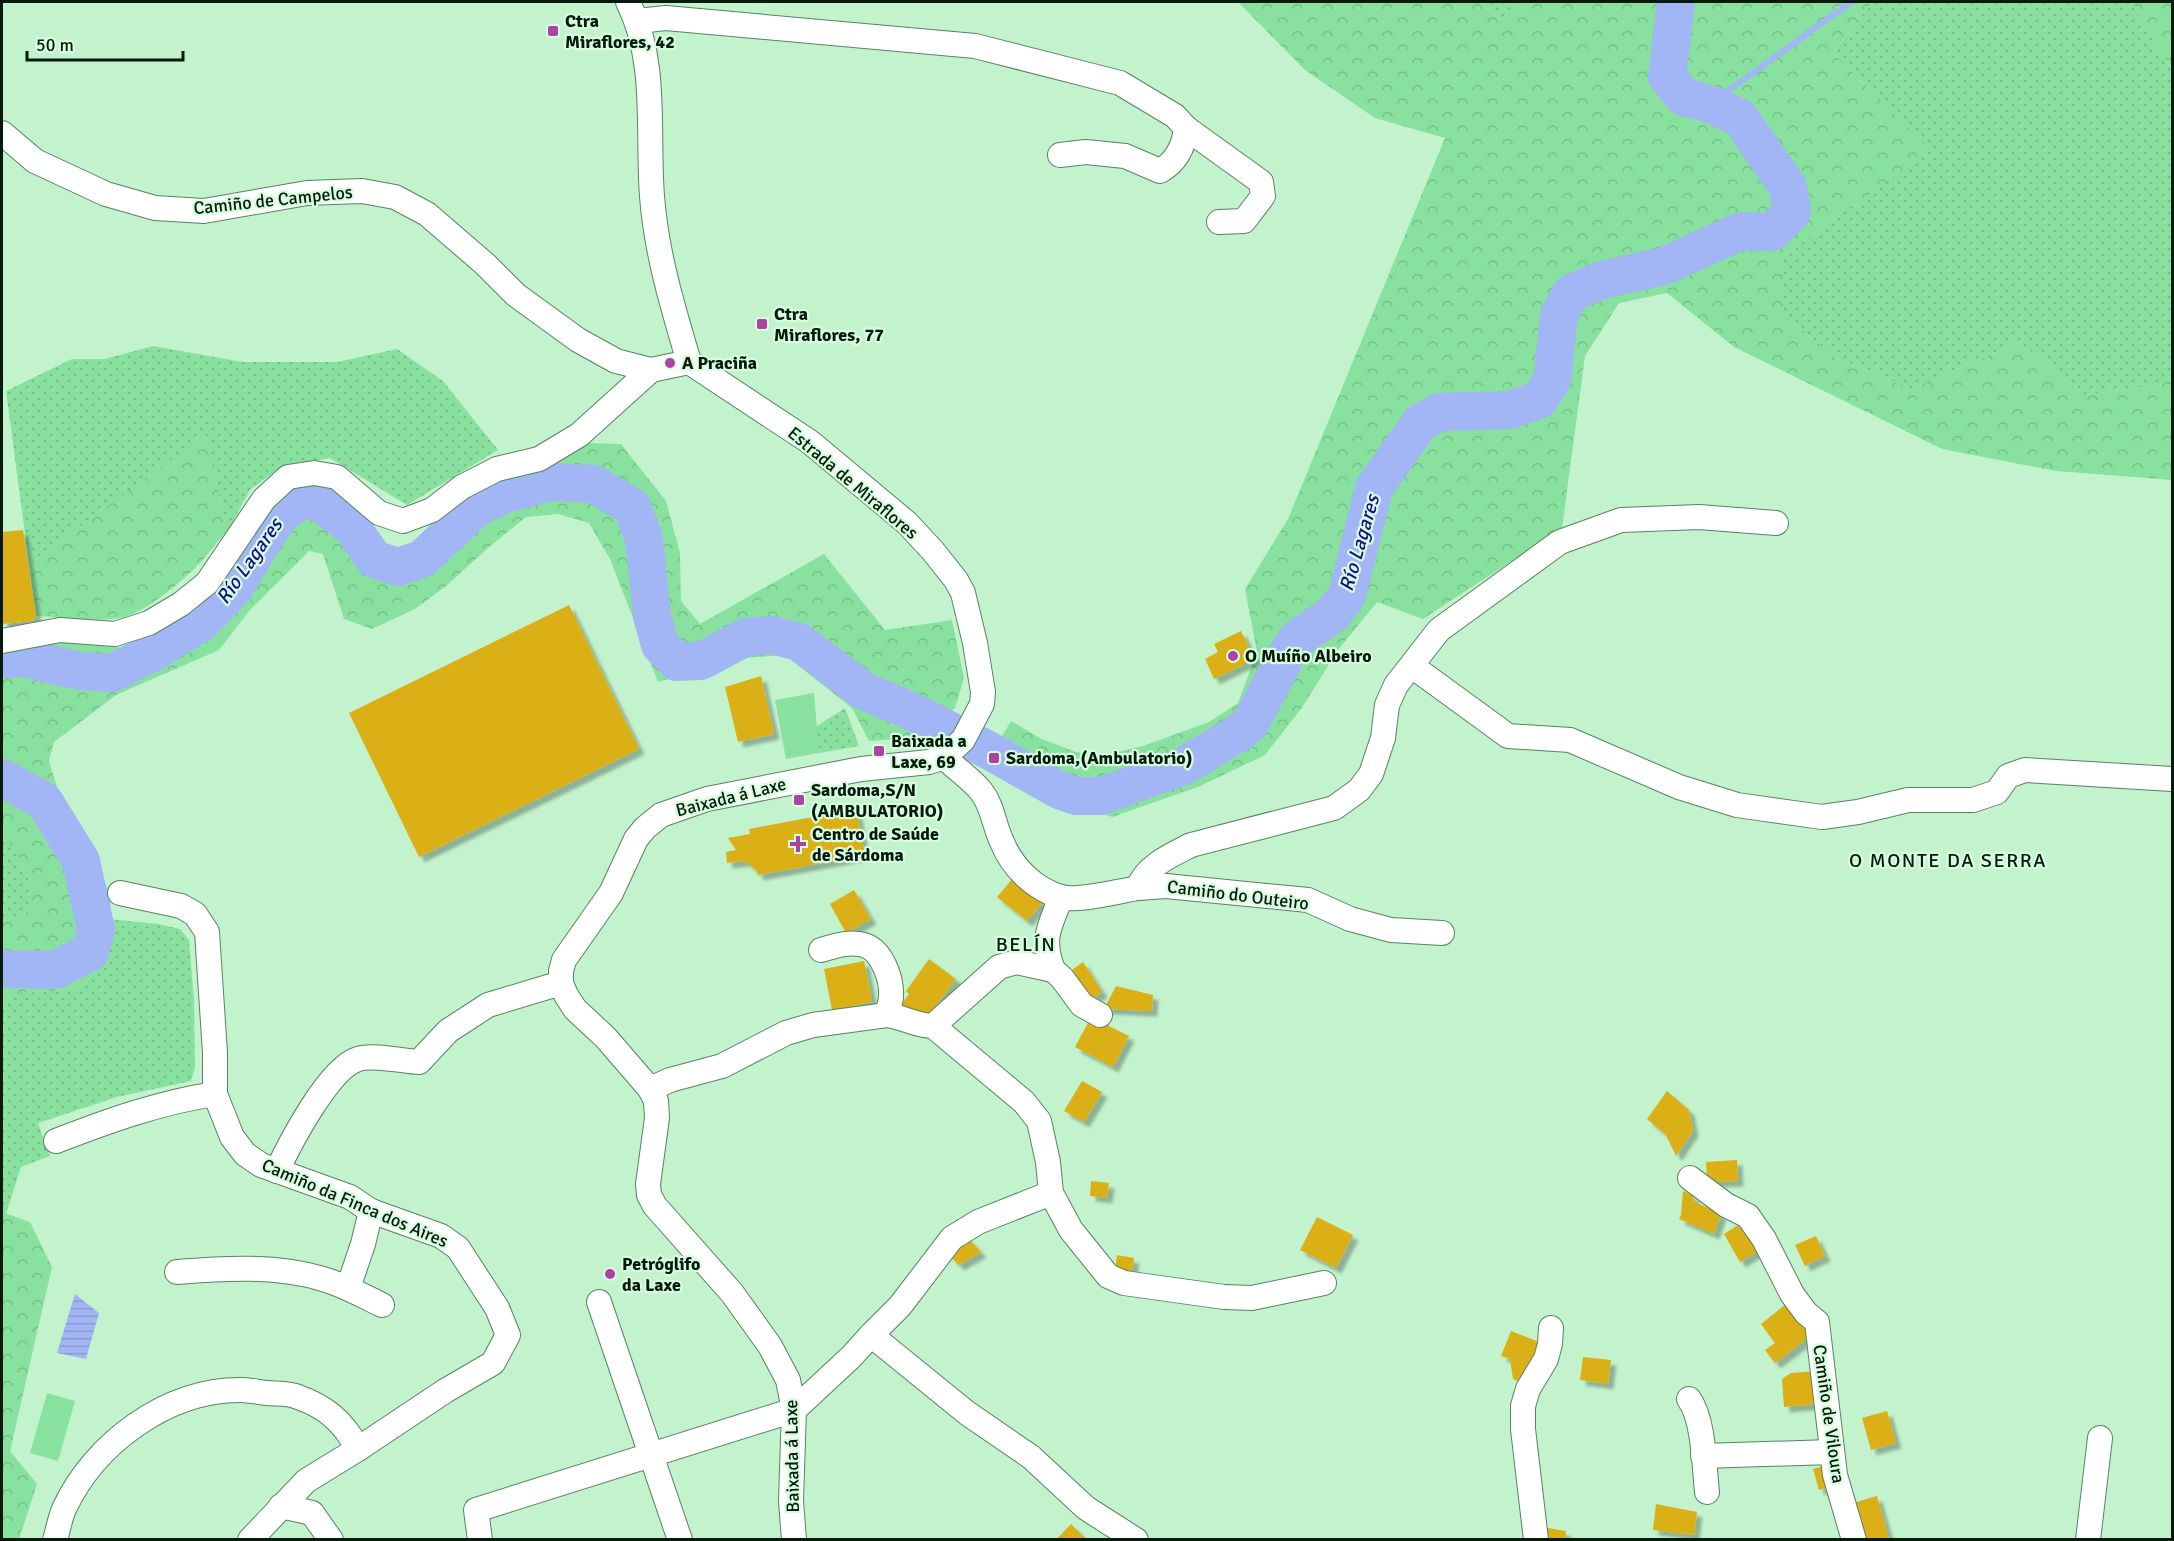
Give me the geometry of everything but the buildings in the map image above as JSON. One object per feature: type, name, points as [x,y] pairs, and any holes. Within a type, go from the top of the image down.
[{"type":"street","points":[[633,11],[666,18],[975,46],[1120,83],[1175,116],[1186,128],[1261,182],[1263,196],[1244,221],[1219,222]]},
{"type":"street","points":[[2,641],[60,630],[115,634],[149,623],[181,604],[207,583],[264,499],[288,477],[314,473],[338,477],[379,513],[403,521],[432,510],[462,487],[497,469],[539,459],[579,435],[651,370],[689,362],[657,239],[652,196],[650,118],[642,38],[633,11]]},
{"type":"street","points":[[1060,155],[1086,152],[1125,156],[1160,171],[1170,166],[1184,142],[1186,128]]},
{"type":"street","name":"Camiño de Campelos","points":[[2,133],[35,161],[106,194],[155,208],[204,211],[307,193],[362,191],[394,197],[427,214],[516,294],[578,340],[616,361],[651,370]]},
{"type":"street","name":"Estrada de Miraflores","points":[[689,362],[810,442],[906,523],[933,551],[956,580],[967,605],[983,692],[982,704],[976,717],[963,740],[948,754]]},
{"type":"street","points":[[1138,888],[1142,876],[1170,856],[1191,845],[1334,808],[1359,790],[1371,774],[1383,738],[1387,705],[1396,685],[1439,630],[1560,542],[1621,520],[1699,517],[1776,523]]},
{"type":"street","points":[[1412,666],[1508,736],[1570,740],[1679,787],[1737,805],[1822,817],[1858,812],[1908,800],[1973,800],[1997,792],[2008,776],[2025,770],[2172,779]]},
{"type":"street","points":[[948,754],[982,792],[989,804],[1002,842],[1015,867],[1031,882],[1061,897],[1047,936],[1046,950],[1053,970],[1062,978],[1082,1005],[1100,1015]]},
{"type":"street","name":"Baixada á Laxe","points":[[794,1539],[791,1501],[794,1410],[788,1380],[771,1346],[732,1293],[655,1206],[649,1195],[648,1184],[657,1118],[656,1101],[650,1089],[606,1038],[575,1009],[561,982],[561,971],[564,960],[611,893],[636,839],[661,815],[707,799],[861,769],[929,762],[948,754]]},
{"type":"street","name":"Camiño do Outeiro","points":[[1061,897],[1083,897],[1166,886],[1308,900],[1350,919],[1391,930],[1442,933]]},
{"type":"street","name":"Camiño da Finca dos Aires","points":[[120,892],[181,906],[195,914],[207,932],[215,1053],[215,1094],[232,1137],[245,1154],[261,1165],[350,1197],[371,1211],[441,1236],[458,1248],[497,1308],[508,1335],[493,1363],[445,1391],[306,1481],[250,1539]]},
{"type":"street","points":[[821,950],[846,943],[862,944],[874,949],[889,975],[891,997],[887,1015]]},
{"type":"street","points":[[933,1026],[999,968],[1016,962],[1053,970]]},
{"type":"street","points":[[277,1171],[322,1091],[342,1070],[357,1059],[419,1062],[448,1031],[488,1005],[561,982]]},
{"type":"street","points":[[650,1089],[670,1080],[722,1065],[786,1033],[813,1025],[887,1015],[922,1026],[933,1026],[1024,1102],[1039,1121],[1048,1162],[1051,1193],[1071,1230],[1098,1266],[1108,1275],[1124,1283],[1224,1297],[1252,1298],[1324,1283]]},
{"type":"street","points":[[56,1141],[142,1111],[186,1098],[215,1094]]},
{"type":"street","name":"Camiño de Viloura","points":[[1690,1178],[1726,1205],[1748,1216],[1764,1239],[1792,1294],[1806,1313],[1817,1322],[1835,1474],[1854,1539]]},
{"type":"street","points":[[480,1539],[476,1510],[794,1410],[851,1357],[900,1306],[952,1238],[978,1222],[1051,1193]]},
{"type":"street","points":[[348,1288],[371,1211]]},
{"type":"street","points":[[177,1272],[225,1269],[276,1270],[322,1279],[348,1288],[382,1305]]},
{"type":"street","points":[[598,1302],[680,1539]]},
{"type":"street","points":[[1536,1539],[1523,1429],[1523,1406],[1528,1389],[1546,1359],[1551,1328]]},
{"type":"street","points":[[871,1335],[967,1413],[1031,1457],[1086,1508],[1136,1539]]},
{"type":"street","points":[[55,1539],[63,1510],[84,1475],[113,1442],[147,1415],[199,1397],[239,1390],[297,1396],[335,1416],[358,1449]]},
{"type":"street","points":[[1689,1398],[1695,1407],[1699,1421],[1707,1492]]},
{"type":"street","points":[[2088,1539],[2100,1438]]},
{"type":"street","points":[[1703,1456],[1832,1452]]},
{"type":"street","points":[[281,1506],[312,1513],[331,1539]]},
{"type":"green space","points":[[1238,2],[1479,2],[1501,20],[1516,2],[1872,2],[1833,53],[1931,150],[1784,255],[1784,315],[1836,358],[1912,389],[2019,342],[2085,395],[2163,384],[2172,375],[2172,480],[2056,471],[1942,449],[1734,347],[1667,293],[1619,303],[1585,356],[1562,528],[1423,619],[1377,602],[1338,650],[1301,709],[1265,755],[1198,787],[1112,817],[1042,795],[986,763],[1011,721],[1042,739],[1076,752],[1110,754],[1143,746],[1209,722],[1238,703],[1257,652],[1245,589],[1288,519],[1445,138],[1375,118],[1305,70]]},
{"type":"green space","points":[[1479,2],[1516,2],[1501,20]]},
{"type":"green space","points":[[1872,2],[2131,2],[2172,70],[2172,375],[2163,384],[2085,395],[2019,342],[1912,389],[1836,358],[1784,315],[1784,255],[1930,150],[1833,53]]},
{"type":"green space","points":[[2131,2],[2172,2],[2172,70]]},
{"type":"green space","points":[[153,346],[243,362],[337,362],[397,349],[443,381],[498,450],[407,505],[330,458],[280,468],[250,490],[227,532],[206,435],[29,564],[6,391],[72,359],[105,359]]},
{"type":"green space","points":[[206,434],[227,532],[200,563],[163,596],[143,609],[124,617],[93,620],[36,616],[29,564]]},
{"type":"green space","points":[[589,443],[621,444],[666,501],[680,553],[681,601],[700,624],[824,554],[885,630],[952,620],[964,678],[955,708],[923,737],[869,741],[852,708],[785,655],[745,658],[658,682],[610,559],[589,523],[558,514],[526,517],[446,586],[415,609],[372,629],[344,619],[323,554],[309,551],[250,610],[219,650],[116,695],[54,742],[49,761],[59,793],[81,832],[111,896],[106,960],[79,989],[21,993],[2,1000],[2,923],[32,909],[32,886],[16,852],[2,831],[2,655],[8,648],[75,642],[124,648],[168,630],[214,593],[249,538],[293,494],[317,491],[355,516],[382,554],[411,554],[440,531],[496,478]]},
{"type":"green space","points":[[814,693],[819,753],[786,759],[775,700]]},
{"type":"green space","points":[[845,708],[859,746],[819,753],[814,728]]},
{"type":"green space","points":[[2,831],[16,852],[32,886],[32,909],[2,923]]},
{"type":"green space","points":[[109,919],[158,924],[180,929],[189,940],[194,1001],[195,1067],[191,1081],[117,1097],[38,1123],[50,1156],[21,1167],[6,1214],[2,1212],[2,1000],[21,993],[79,989],[106,960]]},
{"type":"green space","points":[[2,1212],[30,1222],[52,1267],[10,1451],[37,1484],[19,1539],[2,1539]]},
{"type":"green space","points":[[47,1393],[75,1401],[58,1461],[30,1453]]},
{"type":"water","points":[[75,1294],[99,1313],[86,1359],[57,1353]]},
{"type":"waterway","name":"Río Lagares","points":[[2,659],[23,658],[80,671],[112,673],[154,652],[202,622],[235,587],[281,514],[299,501],[312,500],[324,505],[352,527],[374,559],[398,567],[422,559],[477,507],[505,494],[550,482],[594,484],[632,507],[644,539],[652,616],[660,645],[677,662],[701,661],[746,637],[772,635],[799,642],[864,691],[913,712],[990,751],[1059,790],[1076,796],[1101,796],[1184,766],[1250,724],[1289,650],[1298,638],[1333,614],[1347,595],[1374,488],[1420,423],[1439,412],[1510,410],[1539,400],[1552,380],[1559,315],[1571,293],[1602,280],[1664,266],[1741,231],[1772,232],[1792,212],[1788,187],[1740,118],[1710,104],[1684,97],[1667,77],[1676,2]]},
{"type":"waterway","points":[[1710,104],[1851,2]]},
{"type":"waterway","name":"Río Lagares","points":[[2,778],[44,801],[81,861],[96,930],[90,952],[55,970],[2,969]]},
{"type":"place","name":"Ctra Miraflores, 42","points":[[553,31]]},
{"type":"place","name":"Ctra Miraflores, 77","points":[[762,324]]},
{"type":"place","name":"A Praciña","points":[[670,363]]},
{"type":"place","name":"O Muíño Albeiro","points":[[1233,656]]},
{"type":"place","name":"Baixada a Laxe, 69","points":[[879,751]]},
{"type":"place","name":"Sardoma,(Ambulatorio)","points":[[994,758]]},
{"type":"place","name":"Sardoma,S/N (AMBULATORIO)","points":[[799,800]]},
{"type":"place","name":"Centro de Saúde de Sárdoma","points":[[798,844]]},
{"type":"place","name":"Petróglifo da Laxe","points":[[610,1274]]},
{"type":"district","name":"O MONTE DA SERRA","points":[[1948,860]]},
{"type":"district","name":"BELÍN","points":[[1026,944]]}]
